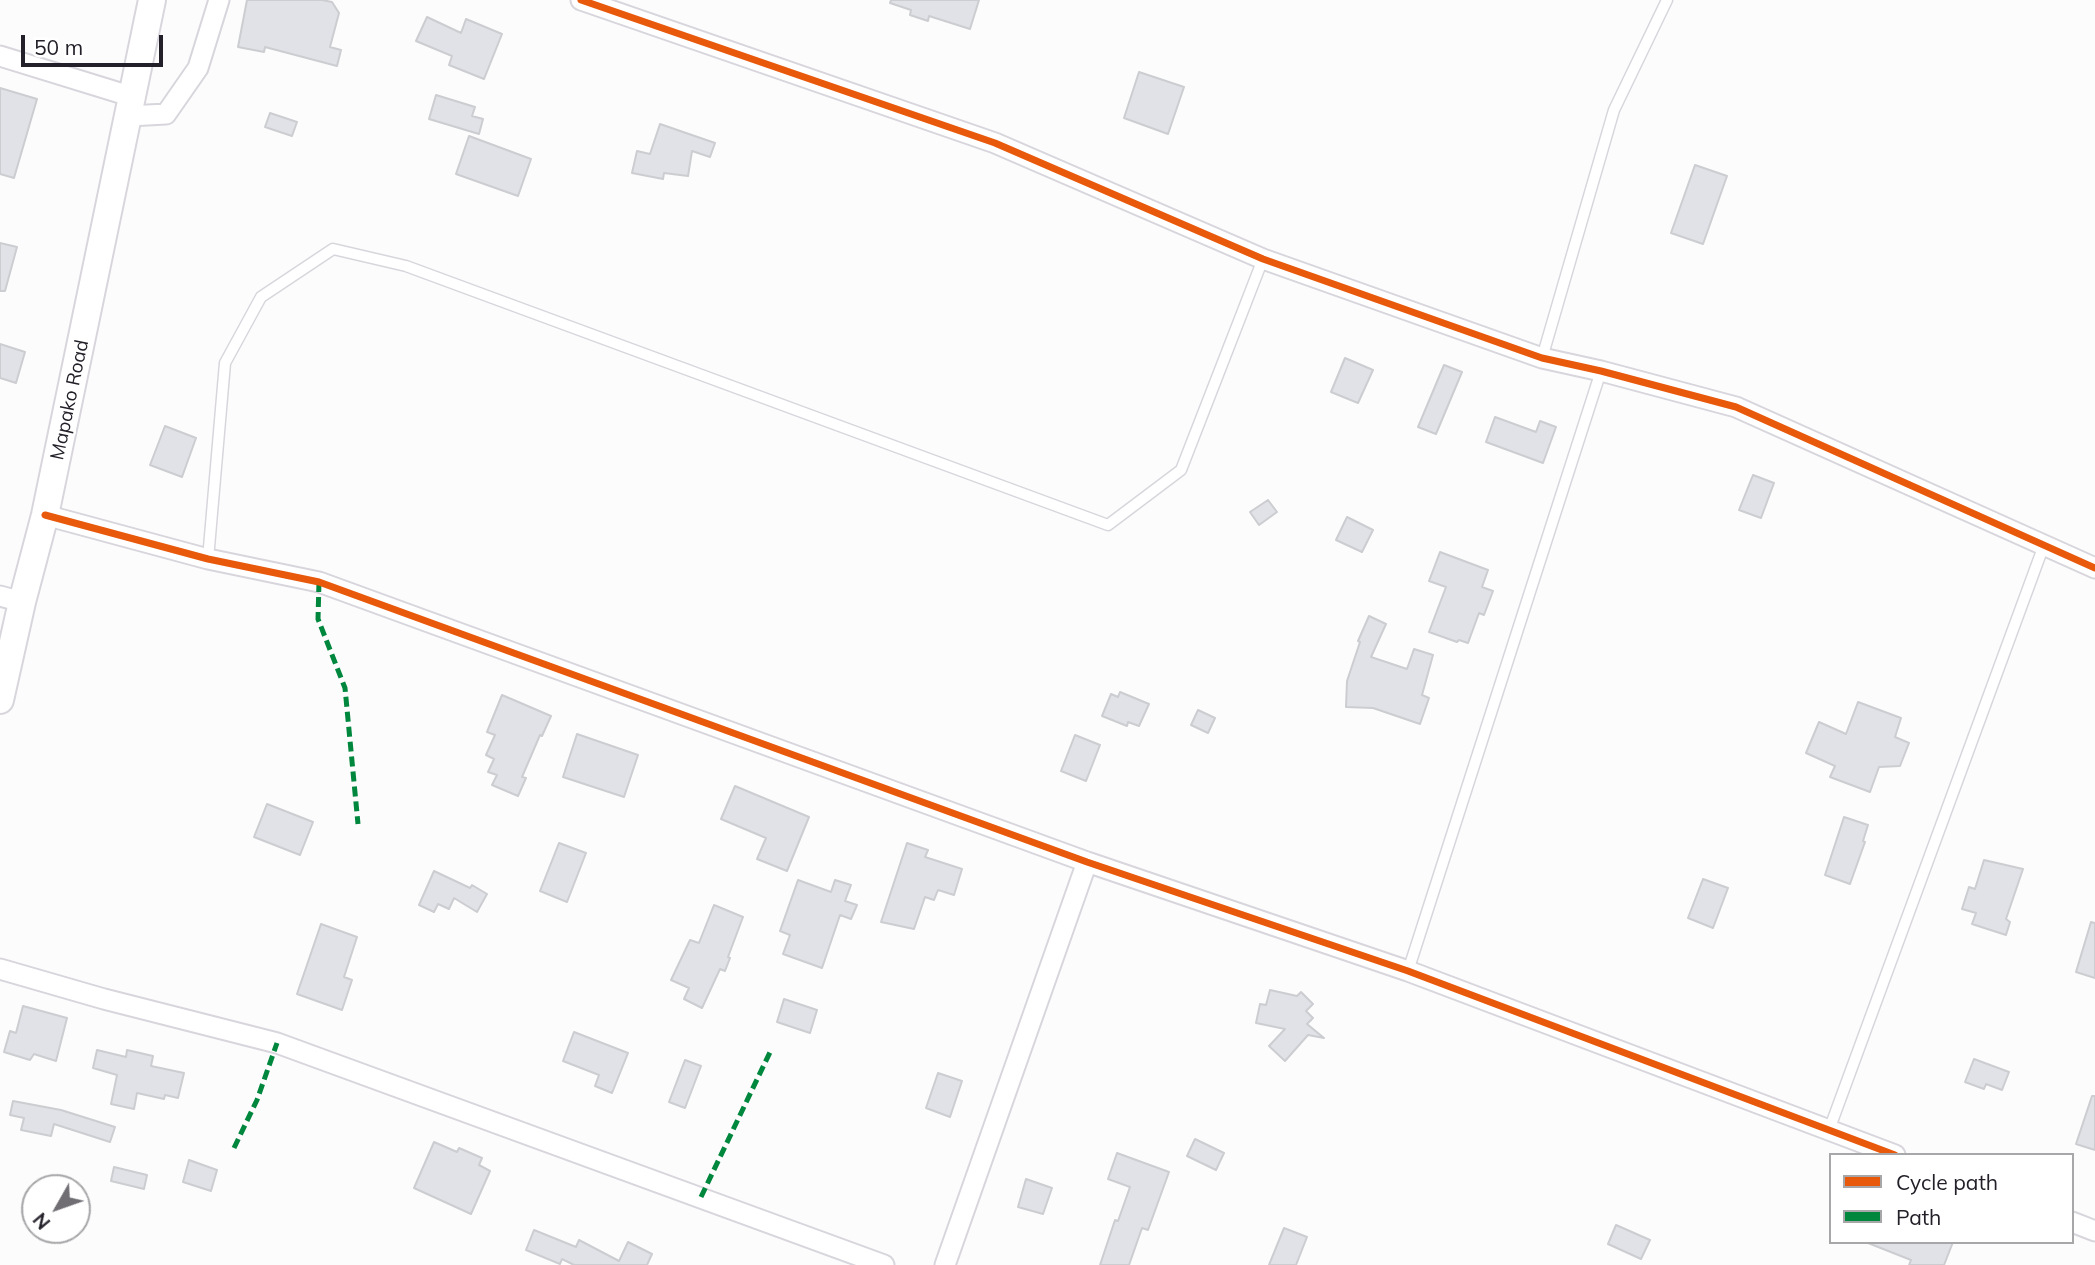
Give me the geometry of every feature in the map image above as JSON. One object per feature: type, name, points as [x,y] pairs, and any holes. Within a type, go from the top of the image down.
[{"type":"street","name":"Mapako Road","points":[[0,701],[11,599],[46,516],[152,0]]},
{"type":"street","points":[[0,56],[131,107],[166,114],[198,68],[219,0]]},
{"type":"street","points":[[581,0],[995,143],[1263,259],[1542,358],[1736,407],[2095,568]]},
{"type":"street","points":[[46,516],[208,559],[319,582],[1087,862],[1408,971],[1890,1153]]},
{"type":"street","points":[[945,1265],[1087,862]]},
{"type":"street","points":[[0,969],[276,1043],[884,1265]]},
{"type":"street","points":[[2074,1223],[2095,1231]]},
{"type":"lane","points":[[1542,358],[1614,110],[1667,0]]},
{"type":"lane","points":[[208,559],[225,363],[261,297],[333,249],[405,266],[1108,525],[1181,470],[1263,259]]},
{"type":"lane","points":[[1408,971],[1601,371]]},
{"type":"lane","points":[[1829,1130],[2044,545]]},
{"type":"building","points":[[247,0],[332,2],[339,13],[330,47],[341,50],[337,66],[265,47],[264,52],[238,47]]},
{"type":"building","points":[[891,0],[979,0],[970,29],[929,16],[928,21],[910,15],[911,10],[890,3]]},
{"type":"building","points":[[427,17],[461,33],[466,19],[502,34],[484,79],[449,65],[452,56],[416,41]]},
{"type":"building","points":[[1139,72],[1184,87],[1168,134],[1124,118]]},
{"type":"building","points":[[0,88],[37,99],[14,178],[0,174]]},
{"type":"building","points":[[436,95],[475,107],[472,116],[483,119],[479,134],[429,119]]},
{"type":"building","points":[[270,113],[297,122],[292,136],[265,127]]},
{"type":"building","points":[[660,124],[715,143],[710,157],[692,151],[688,176],[664,173],[663,179],[632,173],[637,151],[650,154]]},
{"type":"building","points":[[469,136],[531,159],[518,196],[456,174]]},
{"type":"building","points":[[1695,165],[1727,176],[1703,244],[1671,233]]},
{"type":"building","points":[[0,243],[17,247],[5,291],[0,291]]},
{"type":"building","points":[[0,344],[25,352],[16,383],[0,378]]},
{"type":"building","points":[[1345,358],[1373,370],[1358,403],[1331,392]]},
{"type":"building","points":[[1444,365],[1462,372],[1436,434],[1418,427]]},
{"type":"building","points":[[1495,417],[1536,432],[1540,421],[1556,427],[1543,463],[1486,442]]},
{"type":"building","points":[[165,426],[196,438],[182,477],[150,465]]},
{"type":"building","points":[[1753,475],[1774,483],[1761,518],[1739,510]]},
{"type":"building","points":[[1268,500],[1277,512],[1259,525],[1250,512]]},
{"type":"building","points":[[1347,517],[1373,530],[1362,552],[1336,540]]},
{"type":"building","points":[[1440,552],[1488,570],[1482,587],[1493,591],[1484,615],[1479,613],[1468,643],[1429,632],[1446,587],[1429,581]]},
{"type":"building","points":[[1369,616],[1386,624],[1371,657],[1407,669],[1414,649],[1433,655],[1422,695],[1429,698],[1420,724],[1373,708],[1346,707],[1347,681],[1360,642],[1358,641]]},
{"type":"building","points":[[1120,692],[1149,704],[1139,726],[1128,722],[1127,726],[1102,716],[1111,694],[1118,697]]},
{"type":"building","points":[[502,695],[551,716],[522,777],[526,778],[518,796],[492,785],[497,775],[488,772],[494,759],[486,755],[495,735],[487,732]]},
{"type":"building","points":[[1858,702],[1901,718],[1895,737],[1909,743],[1900,766],[1879,767],[1870,792],[1830,777],[1835,766],[1806,753],[1819,722],[1846,734]]},
{"type":"building","points":[[1198,710],[1215,718],[1208,733],[1191,725]]},
{"type":"building","points":[[577,734],[638,755],[624,797],[563,777]]},
{"type":"building","points":[[1075,735],[1100,745],[1086,781],[1061,771]]},
{"type":"building","points":[[735,786],[809,817],[787,871],[757,859],[766,838],[721,819]]},
{"type":"building","points":[[267,804],[313,822],[300,855],[254,837]]},
{"type":"building","points":[[1844,817],[1868,825],[1850,884],[1825,875]]},
{"type":"building","points":[[559,843],[586,853],[567,902],[540,891]]},
{"type":"building","points":[[907,843],[928,850],[925,857],[962,869],[954,895],[938,890],[934,900],[925,897],[914,929],[881,922]]},
{"type":"building","points":[[1984,860],[2023,869],[2006,919],[2010,922],[2006,935],[1972,924],[1976,913],[1962,909],[1969,887],[1975,889]]},
{"type":"building","points":[[434,871],[470,888],[472,885],[487,894],[477,912],[454,898],[449,909],[438,904],[434,912],[419,905]]},
{"type":"building","points":[[1703,879],[1728,888],[1713,928],[1688,918]]},
{"type":"building","points":[[798,880],[831,892],[835,880],[851,885],[845,901],[857,905],[851,919],[840,915],[822,968],[783,954],[790,935],[780,931]]},
{"type":"building","points":[[714,905],[743,917],[725,971],[720,969],[702,1008],[684,999],[689,988],[671,980],[690,940],[699,943]]},
{"type":"building","points":[[2091,922],[2095,923],[2095,978],[2076,972]]},
{"type":"building","points":[[321,924],[357,937],[344,977],[352,980],[342,1010],[297,994]]},
{"type":"building","points":[[1270,990],[1297,996],[1301,992],[1313,1004],[1306,1011],[1313,1018],[1307,1024],[1324,1038],[1308,1035],[1285,1061],[1269,1046],[1285,1029],[1256,1023],[1260,1004],[1266,1005]]},
{"type":"building","points":[[784,999],[817,1010],[810,1033],[777,1022]]},
{"type":"building","points":[[23,1006],[67,1018],[56,1061],[34,1054],[30,1060],[4,1052],[10,1031],[16,1033]]},
{"type":"building","points":[[574,1032],[628,1053],[612,1093],[595,1086],[599,1075],[563,1061]]},
{"type":"building","points":[[97,1050],[126,1057],[127,1050],[153,1056],[151,1066],[184,1073],[178,1098],[165,1095],[164,1099],[137,1093],[134,1109],[111,1104],[117,1075],[93,1068]]},
{"type":"building","points":[[1974,1059],[2009,1072],[2002,1090],[1986,1084],[1984,1089],[1965,1082]]},
{"type":"building","points":[[685,1060],[701,1066],[685,1108],[669,1102]]},
{"type":"building","points":[[938,1073],[962,1081],[950,1117],[926,1108]]},
{"type":"building","points":[[2092,1096],[2095,1096],[2095,1150],[2076,1144]]},
{"type":"building","points":[[13,1101],[61,1110],[115,1127],[110,1142],[54,1124],[51,1136],[21,1130],[24,1118],[10,1115]]},
{"type":"building","points":[[1195,1139],[1224,1153],[1216,1170],[1187,1156]]},
{"type":"building","points":[[434,1142],[457,1152],[459,1148],[482,1158],[479,1165],[490,1171],[471,1214],[414,1188]]},
{"type":"building","points":[[1117,1153],[1169,1172],[1148,1230],[1142,1228],[1129,1265],[1100,1265],[1115,1220],[1118,1221],[1130,1187],[1108,1179]]},
{"type":"building","points":[[189,1160],[217,1170],[211,1191],[183,1182]]},
{"type":"building","points":[[114,1167],[147,1175],[144,1189],[111,1181]]},
{"type":"building","points":[[1026,1179],[1052,1188],[1043,1214],[1018,1207]]},
{"type":"building","points":[[1616,1225],[1650,1240],[1641,1259],[1608,1244]]},
{"type":"building","points":[[1284,1228],[1307,1237],[1296,1265],[1269,1265]]},
{"type":"building","points":[[534,1230],[576,1247],[579,1240],[619,1261],[628,1242],[652,1254],[647,1265],[574,1265],[562,1259],[560,1264],[526,1250]]},
{"type":"building","points":[[1871,1244],[1952,1244],[1944,1265],[1909,1265],[1911,1260]]},
{"type":"marked path","points":[[319,582],[318,619],[345,688],[358,824]]},
{"type":"marked path","points":[[234,1148],[257,1100],[277,1043]]},
{"type":"marked path","points":[[701,1197],[772,1048]]},
{"type":"cycle path","points":[[581,0],[995,143],[1263,259],[1542,358],[1736,407],[2095,568]]},
{"type":"cycle path","points":[[45,515],[208,559],[319,582],[1087,862],[1408,971],[1890,1153]]}]
